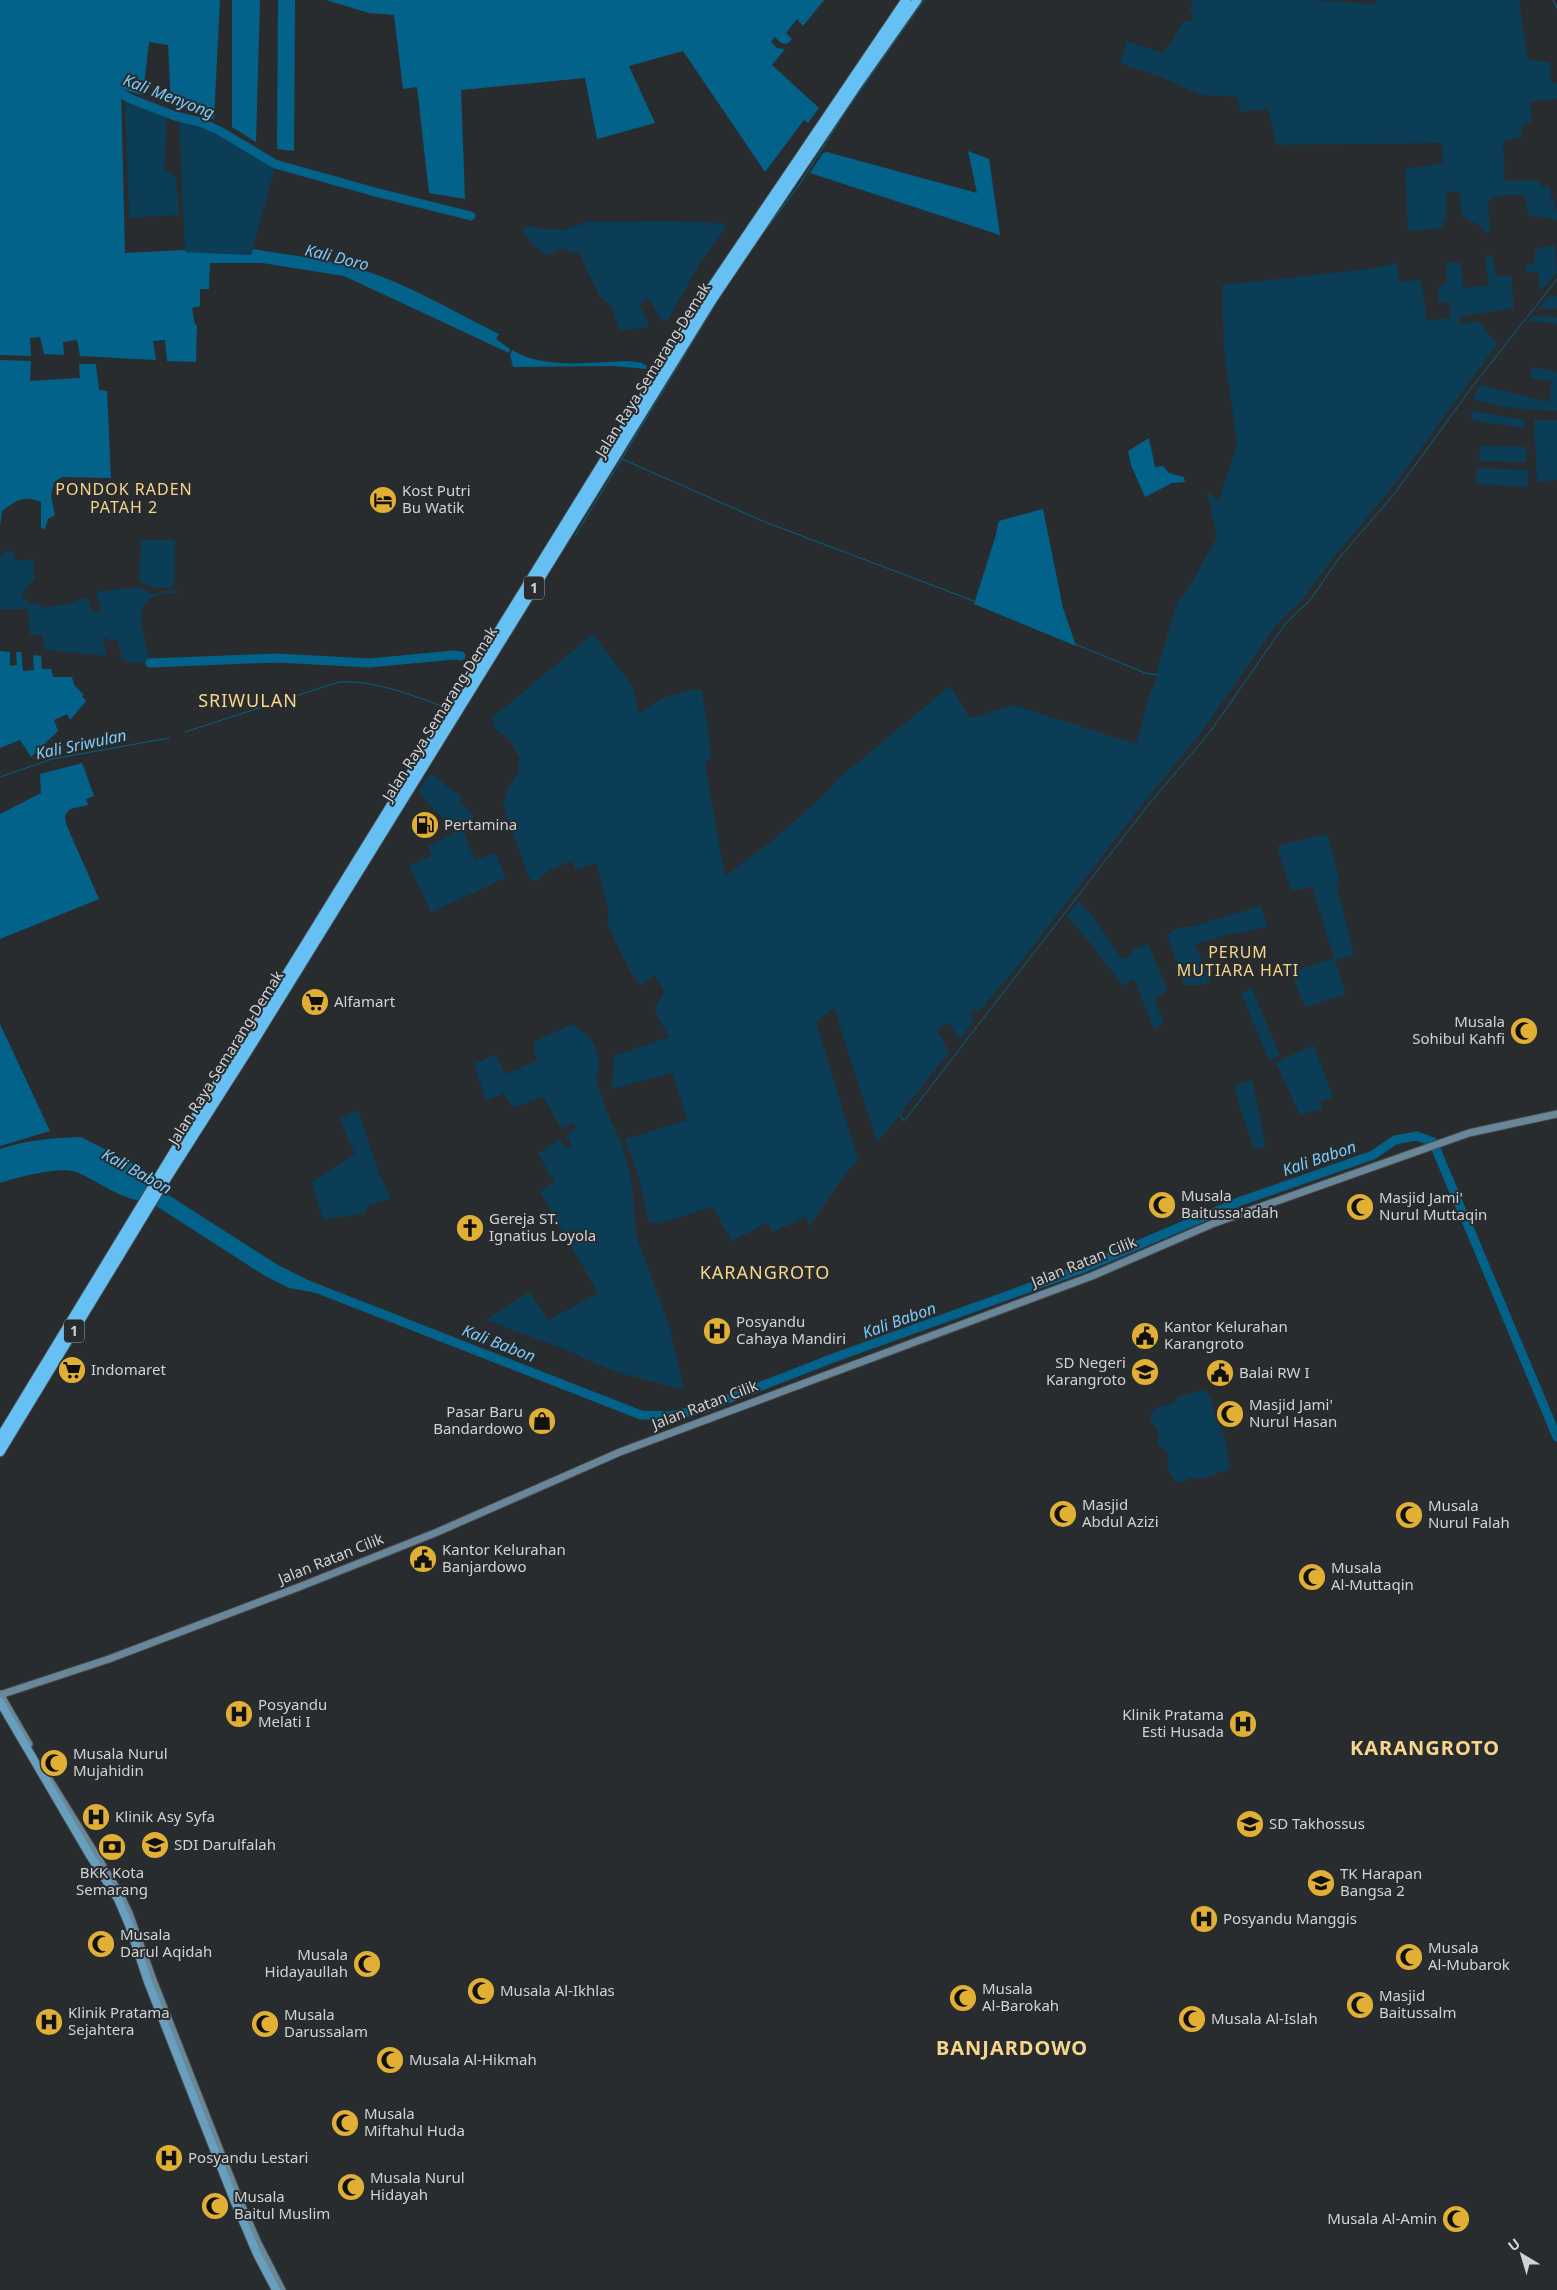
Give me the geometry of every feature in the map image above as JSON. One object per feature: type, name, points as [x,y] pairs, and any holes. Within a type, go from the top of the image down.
[{"type":"highway","name":"Jalan Raya Semarang-Demak","points":[[0,1438],[160,1182],[257,1036],[657,381],[712,286],[906,0]]},
{"type":"highway","name":"Jalan Raya Semarang-Demak","points":[[657,381],[857,85],[917,0]]},
{"type":"highway","name":"Jalan Raya Semarang-Demak","points":[[0,1452],[144,1208]]},
{"type":"main road","points":[[0,1702],[39,1765],[89,1854],[118,1899],[176,2045],[247,2233],[276,2290]]},
{"type":"street","name":"Jalan Ratan Cilik","points":[[0,1695],[109,1659],[299,1587],[435,1533],[620,1452],[1092,1276],[1212,1224],[1448,1140],[1495,1126],[1557,1114]]},
{"type":"street","points":[[0,1695],[39,1765]]},
{"type":"street","points":[[176,2045],[256,2241],[282,2290]]},
{"type":"shaded area","points":[[1193,0],[1312,0],[1374,4],[1375,0],[1519,0],[1528,60],[1550,62],[1551,83],[1557,83],[1557,99],[1530,102],[1532,122],[1522,125],[1521,137],[1503,141],[1505,181],[1538,180],[1541,186],[1550,187],[1551,199],[1554,200],[1555,209],[1557,210],[1557,220],[1528,215],[1525,196],[1501,196],[1488,201],[1490,232],[1485,233],[1482,227],[1462,216],[1459,192],[1446,191],[1447,220],[1442,223],[1443,228],[1408,231],[1405,169],[1443,163],[1442,143],[1276,145],[1268,109],[1240,112],[1238,97],[1200,95],[1159,76],[1120,63],[1127,41],[1163,53],[1173,40],[1183,21],[1192,21],[1192,12],[1189,11]]},
{"type":"shaded area","points":[[125,100],[167,118],[164,170],[176,176],[179,215],[129,218]]},
{"type":"shaded area","points":[[179,121],[205,128],[275,167],[251,255],[185,252]]},
{"type":"shaded area","points":[[586,221],[684,221],[727,226],[701,261],[668,320],[662,321],[650,301],[646,299],[639,305],[648,322],[648,327],[619,331],[613,311],[607,302],[599,296],[580,254],[560,248],[553,254],[544,254],[531,243],[522,230],[531,226],[543,229],[564,230],[581,225]]},
{"type":"shaded area","points":[[1555,245],[1557,273],[1540,291],[1538,272],[1526,273],[1525,265],[1535,263],[1535,249]]},
{"type":"shaded area","points":[[1492,255],[1497,277],[1511,276],[1514,308],[1459,317],[1459,324],[1479,322],[1497,344],[1395,484],[1333,558],[1302,600],[1277,624],[1203,730],[1140,807],[1024,958],[979,1012],[975,1009],[970,1014],[974,1020],[960,1039],[948,1022],[937,1030],[949,1052],[877,1142],[834,1008],[816,1022],[858,1160],[841,1180],[809,1227],[806,1217],[772,1232],[767,1223],[732,1241],[712,1207],[659,1224],[656,1222],[649,1223],[639,1178],[625,1139],[687,1120],[672,1073],[612,1089],[614,1056],[669,1037],[654,1009],[665,991],[654,975],[641,986],[630,971],[607,924],[609,913],[596,863],[576,870],[572,861],[552,869],[534,882],[529,878],[503,805],[508,789],[518,772],[520,758],[509,740],[497,730],[492,718],[593,634],[633,687],[639,714],[662,698],[691,690],[702,690],[712,757],[705,764],[725,876],[769,843],[818,801],[838,779],[950,686],[970,718],[1014,705],[1136,744],[1150,693],[1156,681],[1159,663],[1178,599],[1184,596],[1217,537],[1207,492],[1219,500],[1237,444],[1224,350],[1222,285],[1369,269],[1397,263],[1399,282],[1421,280],[1427,321],[1450,318],[1449,302],[1439,303],[1438,286],[1447,284],[1446,263],[1460,262],[1464,288],[1489,285],[1485,256]]},
{"type":"shaded area","points":[[1557,296],[1557,309],[1538,309],[1548,297]]},
{"type":"shaded area","points":[[1532,316],[1557,317],[1557,324],[1528,321]]},
{"type":"shaded area","points":[[1532,367],[1557,372],[1557,411],[1494,405],[1473,399],[1480,385],[1549,402],[1552,381],[1530,378]]},
{"type":"shaded area","points":[[1473,411],[1525,420],[1525,428],[1474,421],[1470,415]]},
{"type":"shaded area","points":[[1534,420],[1557,420],[1557,480],[1537,482]]},
{"type":"shaded area","points":[[1480,446],[1526,447],[1527,462],[1479,461]]},
{"type":"shaded area","points":[[1477,468],[1528,470],[1528,487],[1477,484],[1475,482]]},
{"type":"shaded area","points":[[141,540],[173,540],[175,542],[174,586],[156,587],[139,581]]},
{"type":"shaded area","points":[[12,550],[16,561],[33,559],[35,578],[22,594],[28,604],[37,602],[43,608],[67,604],[87,597],[92,612],[101,610],[96,592],[139,587],[152,594],[171,590],[177,591],[181,598],[177,593],[161,595],[150,599],[144,606],[141,615],[142,626],[150,663],[127,662],[122,659],[117,639],[110,640],[105,637],[103,642],[107,656],[45,650],[42,635],[30,635],[28,609],[0,609],[0,556],[2,553]]},
{"type":"shaded area","points":[[433,774],[451,790],[461,795],[460,801],[474,817],[461,826],[475,860],[495,853],[506,878],[431,912],[409,866],[433,855],[428,847],[455,832],[418,792],[429,775]]},
{"type":"shaded area","points":[[1327,834],[1340,882],[1336,883],[1354,955],[1335,960],[1346,994],[1305,1007],[1291,972],[1334,958],[1312,887],[1291,891],[1277,846]]},
{"type":"shaded area","points":[[1078,901],[1092,915],[1122,959],[1133,954],[1131,950],[1148,944],[1168,991],[1154,998],[1164,1023],[1156,1028],[1153,1027],[1134,979],[1123,986],[1091,944],[1067,917]]},
{"type":"shaded area","points":[[1260,906],[1268,927],[1195,944],[1211,982],[1202,985],[1184,985],[1167,935],[1179,927],[1190,927]]},
{"type":"shaded area","points":[[1252,988],[1280,1056],[1269,1060],[1241,993]]},
{"type":"shaded area","points":[[572,1024],[592,1040],[600,1059],[596,1079],[607,1112],[622,1145],[631,1177],[637,1238],[670,1328],[684,1390],[616,1372],[559,1347],[486,1320],[529,1292],[548,1320],[598,1293],[540,1192],[554,1182],[538,1153],[560,1139],[566,1149],[572,1146],[566,1135],[576,1128],[572,1123],[562,1129],[543,1097],[513,1108],[504,1093],[486,1101],[474,1064],[496,1054],[505,1074],[537,1061],[533,1042]]},
{"type":"shaded area","points":[[1314,1045],[1333,1097],[1320,1102],[1322,1109],[1300,1115],[1277,1065],[1278,1061]]},
{"type":"shaded area","points":[[1252,1080],[1266,1147],[1254,1149],[1235,1092],[1236,1085]]},
{"type":"shaded area","points":[[358,1110],[378,1171],[391,1198],[367,1206],[365,1213],[323,1220],[312,1182],[355,1154],[339,1119]]},
{"type":"shaded area","points":[[1204,1390],[1211,1397],[1217,1422],[1224,1436],[1230,1467],[1228,1470],[1205,1478],[1190,1478],[1181,1483],[1175,1482],[1167,1467],[1168,1454],[1158,1443],[1158,1429],[1151,1422],[1151,1412],[1161,1406],[1174,1403],[1178,1397]]},
{"type":"water","points":[[0,0],[220,0],[214,119],[171,102],[168,45],[149,42],[143,95],[121,89],[125,253],[185,250],[185,252],[251,255],[253,249],[349,266],[398,283],[499,334],[496,339],[510,349],[509,353],[344,276],[262,263],[210,263],[209,289],[200,289],[200,306],[192,308],[197,326],[196,362],[167,361],[165,340],[153,341],[156,360],[80,356],[77,340],[63,342],[64,355],[44,354],[40,337],[30,338],[31,356],[0,355]]},
{"type":"water","points":[[232,0],[260,0],[256,142],[232,127]]},
{"type":"water","points":[[278,0],[295,0],[294,151],[277,149]]},
{"type":"water","points":[[326,0],[824,0],[803,26],[797,19],[786,33],[792,39],[787,44],[781,43],[775,37],[771,42],[777,48],[785,49],[772,65],[819,108],[808,123],[804,120],[765,172],[683,51],[629,66],[655,123],[597,139],[585,78],[461,90],[465,199],[429,193],[417,87],[403,89],[394,15],[369,13]]},
{"type":"water","points":[[968,151],[989,159],[1000,235],[810,173],[823,153],[827,152],[977,193]]},
{"type":"water","points":[[512,350],[525,356],[554,363],[629,361],[642,363],[647,366],[646,369],[614,366],[513,367],[510,355]]},
{"type":"water","points":[[0,360],[31,361],[30,381],[80,378],[79,364],[96,364],[99,390],[107,391],[111,478],[62,477],[54,482],[51,496],[55,515],[48,519],[45,529],[41,528],[41,502],[29,499],[16,501],[2,511],[0,527]]},
{"type":"water","points":[[1149,438],[1155,467],[1163,466],[1169,473],[1184,477],[1185,482],[1172,483],[1145,497],[1131,465],[1128,451]]},
{"type":"water","points":[[1043,509],[1063,608],[1076,646],[974,604],[999,521]]},
{"type":"water","points":[[0,651],[10,652],[10,666],[17,665],[16,652],[21,652],[23,671],[34,670],[33,655],[41,656],[42,669],[51,669],[53,677],[72,677],[74,685],[84,695],[82,696],[86,701],[70,720],[67,714],[54,720],[58,731],[31,757],[20,740],[0,748]]},
{"type":"water","points":[[82,763],[94,796],[86,799],[88,805],[70,809],[65,815],[66,824],[99,899],[0,939],[0,814],[41,793],[40,774]]},
{"type":"water","points":[[0,1024],[50,1131],[0,1146]]},
{"type":"water","points":[[81,1137],[142,1168],[159,1189],[278,1265],[320,1286],[317,1293],[289,1288],[265,1276],[150,1202],[120,1195],[76,1172],[60,1170],[0,1183],[0,1149],[40,1140]]},
{"type":"waterway","points":[[575,536],[726,287],[799,185],[846,111],[924,0]]},
{"type":"waterway","points":[[1553,0],[1557,8]]},
{"type":"waterway","name":"Kali Menyong","points":[[111,88],[131,99],[175,116],[200,122],[220,131],[275,164],[471,216]]},
{"type":"waterway","points":[[900,1115],[904,1121],[1149,804],[1210,732],[1286,623],[1310,600],[1340,557],[1395,493],[1472,387],[1557,279]]},
{"type":"waterway","points":[[622,459],[765,522],[974,601]]},
{"type":"waterway","points":[[1075,644],[1145,673],[1158,675]]},
{"type":"waterway","points":[[150,663],[277,658],[369,663],[454,655],[461,656]]},
{"type":"waterway","name":"Kali Sriwulan","points":[[185,732],[339,682],[366,683],[379,686],[406,693],[444,707]]},
{"type":"waterway","name":"Kali Sriwulan","points":[[0,777],[52,759],[169,738]]},
{"type":"waterway","name":"Kali Babon","points":[[308,1285],[641,1415],[670,1416],[702,1409],[836,1357],[1084,1268],[1241,1201],[1373,1155],[1395,1140],[1417,1136],[1433,1142],[1557,1437]]},
{"type":"place","name":"Kost Putri Bu Watik","points":[[383,500]]},
{"type":"place","name":"Pertamina","points":[[425,825]]},
{"type":"place","name":"Alfamart","points":[[315,1002]]},
{"type":"place","name":"Musala Sohibul Kahfi","points":[[1524,1031]]},
{"type":"place","name":"Musala Baitussa'adah","points":[[1162,1205]]},
{"type":"place","name":"Masjid Jami' Nurul Muttaqin","points":[[1360,1207]]},
{"type":"place","name":"Gereja ST. Ignatius Loyola","points":[[470,1228]]},
{"type":"place","name":"Posyandu Cahaya Mandiri","points":[[717,1331]]},
{"type":"place","name":"Kantor Kelurahan Karangroto","points":[[1145,1336]]},
{"type":"place","name":"Indomaret","points":[[72,1370]]},
{"type":"place","name":"SD Negeri Karangroto","points":[[1145,1372]]},
{"type":"place","name":"Balai RW I","points":[[1220,1373]]},
{"type":"place","name":"Masjid Jami' Nurul Hasan","points":[[1230,1414]]},
{"type":"place","name":"Pasar Baru Bandardowo","points":[[542,1421]]},
{"type":"place","name":"Masjid Abdul Azizi","points":[[1063,1514]]},
{"type":"place","name":"Musala Nurul Falah","points":[[1409,1515]]},
{"type":"place","name":"Kantor Kelurahan Banjardowo","points":[[423,1559]]},
{"type":"place","name":"Musala Al-Muttaqin","points":[[1312,1577]]},
{"type":"place","name":"Posyandu Melati I","points":[[239,1714]]},
{"type":"place","name":"Klinik Pratama Esti Husada","points":[[1243,1724]]},
{"type":"place","name":"Musala Nurul Mujahidin","points":[[54,1763]]},
{"type":"place","name":"Klinik Asy Syfa","points":[[96,1817]]},
{"type":"place","name":"SD Takhossus","points":[[1250,1824]]},
{"type":"place","name":"SDI Darulfalah","points":[[155,1845]]},
{"type":"place","name":"BKK Kota Semarang","points":[[112,1847]]},
{"type":"place","name":"TK Harapan Bangsa 2","points":[[1321,1883]]},
{"type":"place","name":"Posyandu Manggis","points":[[1204,1919]]},
{"type":"place","name":"Musala Darul Aqidah","points":[[101,1944]]},
{"type":"place","name":"Musala Al-Mubarok","points":[[1409,1957]]},
{"type":"place","name":"Musala Hidayaullah","points":[[367,1964]]},
{"type":"place","name":"Musala Al-Ikhlas","points":[[481,1991]]},
{"type":"place","name":"Musala Al-Barokah","points":[[963,1998]]},
{"type":"place","name":"Masjid Baitussalm","points":[[1360,2005]]},
{"type":"place","name":"Musala Al-Islah","points":[[1192,2019]]},
{"type":"place","name":"Klinik Pratama Sejahtera","points":[[49,2022]]},
{"type":"place","name":"Musala Darussalam","points":[[265,2024]]},
{"type":"place","name":"Musala Al-Hikmah","points":[[390,2060]]},
{"type":"place","name":"Musala Miftahul Huda","points":[[345,2123]]},
{"type":"place","name":"Posyandu Lestari","points":[[169,2158]]},
{"type":"place","name":"Musala Nurul Hidayah","points":[[351,2187]]},
{"type":"place","name":"Musala Baitul Muslim","points":[[215,2206]]},
{"type":"place","name":"Musala Al-Amin","points":[[1456,2219]]},
{"type":"district","name":"PONDOK RADEN PATAH 2","points":[[124,498]]},
{"type":"district","name":"SRIWULAN","points":[[248,701]]},
{"type":"district","name":"PERUM MUTIARA HATI","points":[[1238,961]]},
{"type":"district","name":"KARANGROTO","points":[[765,1273]]},
{"type":"district","name":"KARANGROTO","points":[[1425,1748]]},
{"type":"district","name":"BANJARDOWO","points":[[1012,2048]]},
{"type":"water label","name":"Kali Doro","points":[[337,257]]}]
